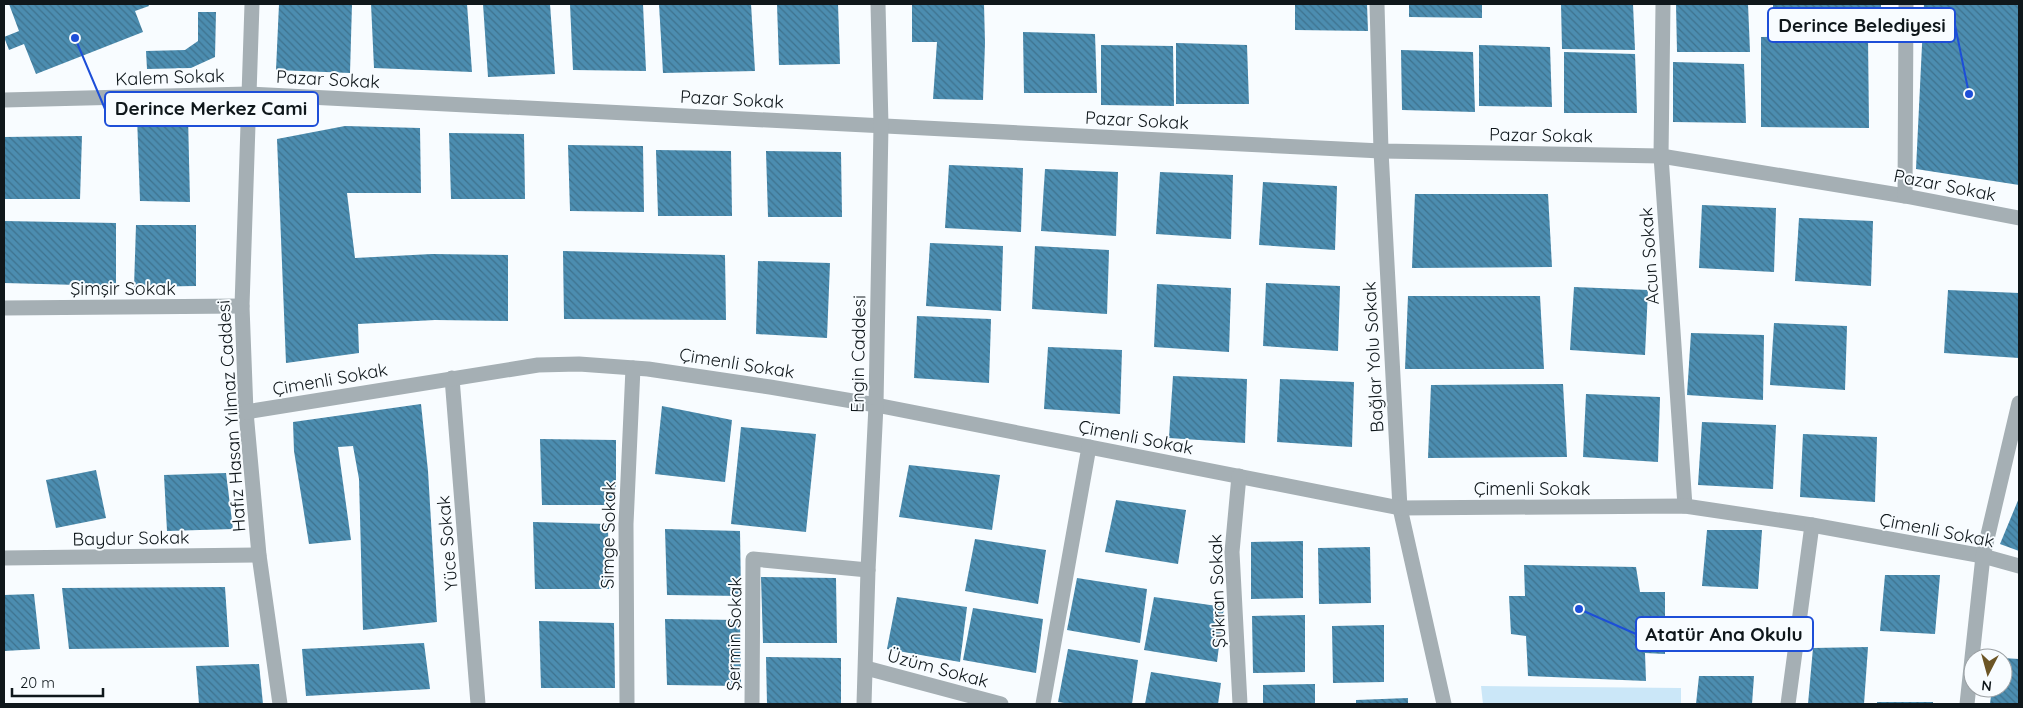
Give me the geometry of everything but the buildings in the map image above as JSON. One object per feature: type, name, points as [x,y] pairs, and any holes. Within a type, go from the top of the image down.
[{"type":"street","name":"Hafız Hasan Yılmaz Caddesi","points":[[252,4],[242,306],[246,412],[259,555],[280,704]]},
{"type":"street","name":"Engin Caddesi","points":[[864,704],[876,405],[881,125],[878,4]]},
{"type":"street","name":"Bağlar Yolu Sokak","points":[[1377,4],[1382,151],[1400,508],[1444,704]]},
{"type":"street","name":"Acun Sokak","points":[[1663,4],[1661,156],[1685,506]]},
{"type":"street","points":[[1905,196],[1906,4]]},
{"type":"street","name":"Kalem Sokak","points":[[4,100],[248,94]]},
{"type":"street","name":"Pazar Sokak","points":[[248,94],[1382,151],[1661,156],[1905,196],[2019,218]]},
{"type":"street","name":"Şimşir Sokak","points":[[4,308],[242,306]]},
{"type":"street","name":"Çimenli Sokak","points":[[246,412],[538,365],[579,364],[633,368],[770,387],[876,405],[1400,508],[1685,506],[1812,525],[1983,556],[2019,566]]},
{"type":"street","name":"Simge Sokak","points":[[626,704],[626,524],[633,368]]},
{"type":"street","name":"Yüce Sokak","points":[[452,378],[478,704]]},
{"type":"street","points":[[1967,704],[1983,556],[2019,403]]},
{"type":"street","points":[[1043,704],[1089,447]]},
{"type":"street","name":"Şükran Sokak","points":[[1239,476],[1232,552],[1240,704]]},
{"type":"street","points":[[1788,704],[1812,525]]},
{"type":"street","name":"Baydur Sokak","points":[[4,558],[259,555]]},
{"type":"street","name":"Şermin Sokak","points":[[752,704],[753,560],[868,570]]},
{"type":"street","name":"Üzüm Sokak","points":[[866,668],[1001,704]]},
{"type":"shaded area","points":[[1481,686],[1681,688],[1681,704],[1483,704]]},
{"type":"place","name":"Derince Merkez Cami","points":[[75,38]]},
{"type":"place","name":"Derince Belediyesi","points":[[1969,94]]},
{"type":"place","name":"Atatür Ana Okulu","points":[[1579,609]]}]
